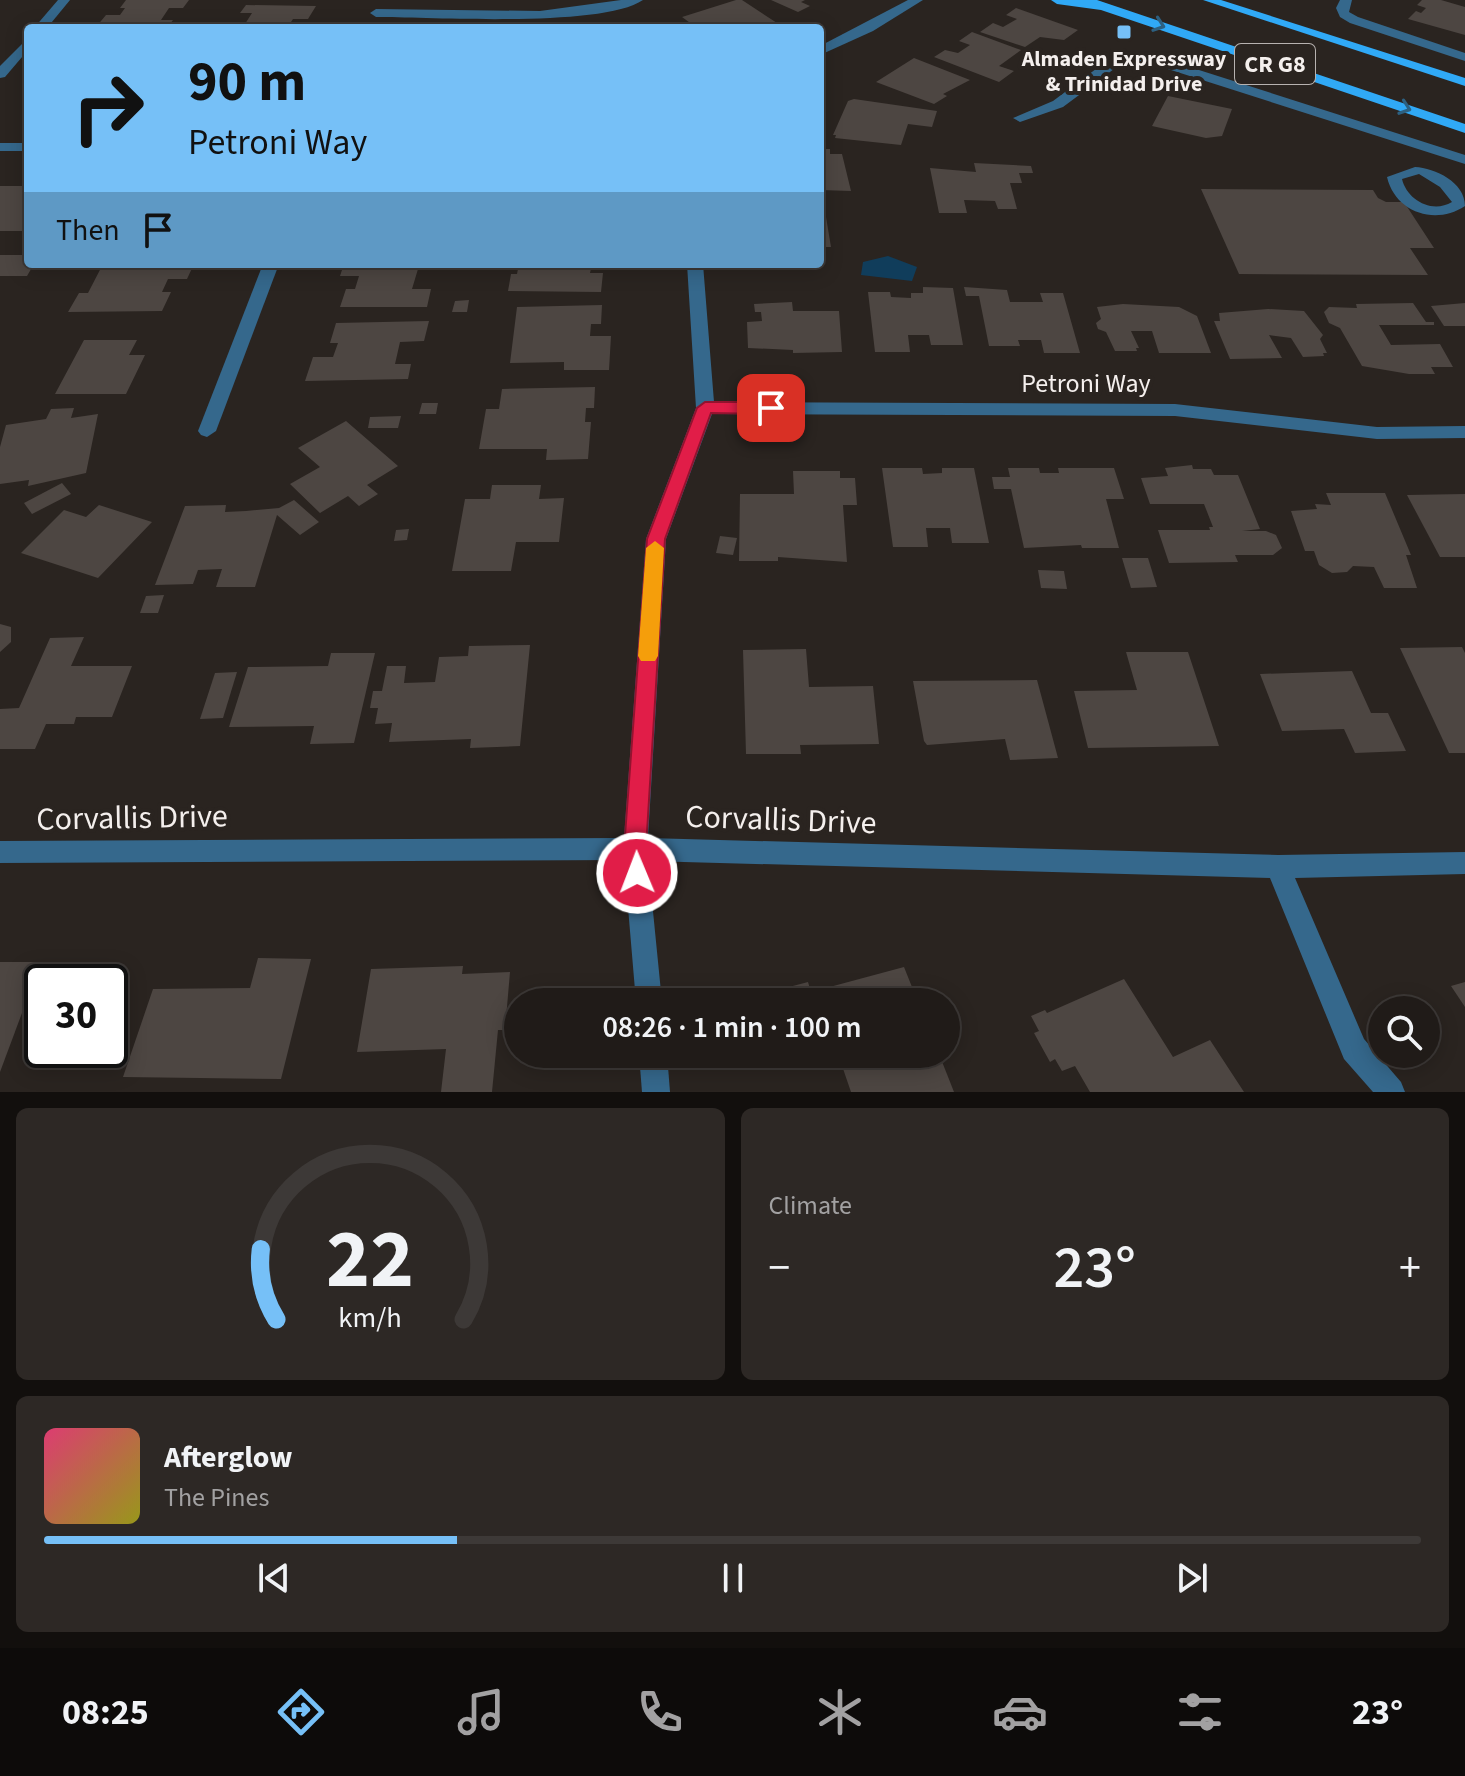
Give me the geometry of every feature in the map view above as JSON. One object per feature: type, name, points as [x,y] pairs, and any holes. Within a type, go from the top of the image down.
[{"type":"main road","points":[[1057,0],[1110,9]]},
{"type":"main road","name":"CR G8","points":[[1085,0],[1465,129]]},
{"type":"main road","name":"CR G8","points":[[1209,0],[1465,82]]},
{"type":"street","points":[[43,24],[64,0]]},
{"type":"street","points":[[378,6],[540,13],[614,6],[637,0]]},
{"type":"street","points":[[824,49],[917,0]]},
{"type":"street","points":[[1345,7],[1386,32],[1465,57]]},
{"type":"street","points":[[0,74],[24,47]]},
{"type":"street","points":[[1020,118],[1058,104],[1113,63],[1123,59],[1150,59],[1465,160]]},
{"type":"street","points":[[0,147],[24,147]]},
{"type":"street","points":[[207,431],[269,268]]},
{"type":"street","points":[[648,988],[635,849],[656,539],[705,408],[695,268]]},
{"type":"street","name":"Petroni Way","points":[[705,408],[1175,410],[1377,433],[1465,432]]},
{"type":"street","name":"Corvallis Drive","points":[[0,852],[635,849],[1278,867],[1465,863]]},
{"type":"street","points":[[1278,867],[1354,1049],[1391,1092]]},
{"type":"street","points":[[654,1068],[656,1092]]},
{"type":"water","points":[[888,256],[917,267],[912,281],[861,275],[863,262]]},
{"type":"building","points":[[126,0],[189,0],[183,8],[169,8],[161,20],[173,20],[170,24],[98,24],[106,15],[120,15],[125,8],[120,8]]},
{"type":"building","points":[[742,0],[777,23],[692,24],[682,17]]},
{"type":"building","points":[[771,0],[805,0],[801,2],[810,6],[798,12]]},
{"type":"building","points":[[1422,0],[1441,0],[1465,7],[1465,35],[1408,19],[1416,11],[1421,13],[1426,8],[1417,5]]},
{"type":"building","points":[[246,5],[316,6],[308,19],[293,19],[290,24],[245,24],[252,13],[240,13]]},
{"type":"building","points":[[1016,8],[1078,30],[1064,40],[1040,37],[1025,47],[980,32],[993,23],[1003,27],[1017,19],[1006,15]]},
{"type":"building","points":[[972,32],[1021,50],[999,66],[1014,71],[999,82],[934,57],[945,50],[958,53],[970,45],[959,41]]},
{"type":"building","points":[[914,58],[970,80],[943,94],[947,96],[934,104],[876,82]]},
{"type":"building","points":[[1168,96],[1232,109],[1222,136],[1206,138],[1152,126]]},
{"type":"building","points":[[854,99],[937,111],[932,127],[908,124],[901,145],[835,138],[836,135],[833,135],[848,101]]},
{"type":"building","points":[[824,149],[830,149],[830,154],[842,154],[851,191],[824,190]]},
{"type":"building","points":[[974,163],[1031,166],[1033,173],[1019,173],[1022,183],[1010,183],[1017,209],[998,209],[995,201],[964,200],[967,213],[939,213],[930,168],[976,172]]},
{"type":"building","points":[[0,186],[24,186],[24,231],[0,231]]},
{"type":"building","points":[[1201,189],[1373,190],[1378,198],[1386,202],[1404,202],[1434,248],[1410,248],[1428,275],[1239,274]]},
{"type":"building","points":[[824,205],[831,247],[824,247]]},
{"type":"building","points":[[0,255],[24,255],[24,268],[32,268],[27,276],[0,276]]},
{"type":"building","points":[[101,268],[192,268],[187,279],[168,279],[162,292],[171,292],[162,311],[68,312],[79,293],[88,293]]},
{"type":"building","points":[[343,268],[434,268],[418,269],[412,289],[431,289],[427,307],[340,307],[346,289],[355,289],[359,276],[340,276]]},
{"type":"building","points":[[518,268],[591,268],[590,273],[603,273],[601,292],[508,291],[511,274],[517,274]]},
{"type":"building","points":[[923,287],[953,288],[963,345],[931,345],[929,335],[908,335],[910,352],[875,352],[868,292],[890,292],[891,297],[911,298],[911,293],[923,293]]},
{"type":"building","points":[[964,287],[1007,290],[1010,302],[1043,302],[1040,293],[1063,293],[1080,353],[1044,353],[1041,340],[1018,340],[1020,346],[989,346],[979,296],[966,296]]},
{"type":"building","points":[[469,300],[467,312],[452,312],[455,301]]},
{"type":"building","points":[[792,302],[793,311],[839,311],[842,352],[793,353],[793,350],[748,348],[747,322],[762,321],[761,312],[755,312],[754,304]]},
{"type":"building","points":[[1413,303],[1426,322],[1434,322],[1434,325],[1379,325],[1391,345],[1440,344],[1453,367],[1431,367],[1435,374],[1409,374],[1362,366],[1340,328],[1329,323],[1324,312],[1329,307],[1357,308],[1356,304]]},
{"type":"building","points":[[1465,303],[1465,326],[1444,326],[1431,306]]},
{"type":"building","points":[[1123,304],[1179,307],[1197,316],[1211,353],[1159,353],[1152,331],[1131,331],[1139,348],[1136,348],[1137,351],[1115,351],[1106,332],[1098,329],[1096,323],[1101,319],[1097,307]]},
{"type":"building","points":[[602,305],[601,324],[591,324],[590,336],[611,336],[609,370],[564,370],[564,362],[510,363],[517,307]]},
{"type":"building","points":[[1268,309],[1304,311],[1323,335],[1320,339],[1327,353],[1323,353],[1324,356],[1303,357],[1291,338],[1269,335],[1282,358],[1230,359],[1214,321],[1220,321],[1219,313]]},
{"type":"building","points":[[429,321],[424,341],[400,342],[395,364],[411,364],[408,379],[305,381],[313,357],[333,357],[338,343],[330,343],[336,323]]},
{"type":"building","points":[[84,340],[137,340],[129,355],[145,355],[126,394],[55,394]]},
{"type":"building","points":[[595,387],[594,408],[586,408],[585,422],[591,422],[588,459],[546,460],[547,449],[479,449],[486,409],[499,409],[502,389]]},
{"type":"building","points":[[422,403],[438,403],[436,414],[419,414]]},
{"type":"building","points":[[74,408],[71,418],[98,414],[86,473],[28,486],[29,480],[0,484],[0,447],[6,425],[46,419],[51,409]]},
{"type":"building","points":[[401,416],[398,428],[368,428],[370,417]]},
{"type":"building","points":[[346,421],[398,466],[367,485],[378,494],[359,506],[348,496],[320,513],[290,484],[320,467],[298,448]]},
{"type":"building","points":[[1192,465],[1193,469],[1211,469],[1214,475],[1238,475],[1260,529],[1242,531],[1266,531],[1276,535],[1282,548],[1273,555],[1235,555],[1238,562],[1169,563],[1158,530],[1210,530],[1209,527],[1213,527],[1204,504],[1150,504],[1141,478],[1168,476],[1165,468]]},
{"type":"building","points":[[882,468],[922,468],[923,474],[942,473],[942,468],[974,468],[989,543],[952,543],[950,528],[926,528],[928,547],[893,547]]},
{"type":"building","points":[[1008,468],[1039,468],[1040,473],[1059,473],[1058,468],[1114,468],[1124,499],[1106,499],[1119,548],[1082,548],[1081,545],[1024,548],[1011,489],[994,489],[992,477],[1010,477]]},
{"type":"building","points":[[793,471],[840,471],[840,478],[855,478],[857,505],[843,505],[847,562],[778,557],[778,561],[739,561],[740,494],[794,494]]},
{"type":"building","points":[[62,483],[71,494],[32,514],[24,503]]},
{"type":"building","points":[[492,485],[541,485],[539,499],[564,498],[559,542],[516,542],[511,571],[452,571],[465,499],[490,499]]},
{"type":"building","points":[[1326,493],[1385,493],[1411,555],[1406,555],[1417,588],[1384,588],[1374,567],[1353,566],[1347,572],[1332,573],[1319,565],[1314,551],[1305,551],[1291,511],[1317,509],[1315,504],[1331,505]]},
{"type":"building","points":[[1465,494],[1465,557],[1440,557],[1407,495]]},
{"type":"building","points":[[294,500],[319,522],[300,535],[277,515],[255,587],[216,587],[222,569],[198,570],[193,584],[155,585],[185,506],[226,505],[225,512],[246,511],[279,508]]},
{"type":"building","points":[[99,505],[152,522],[98,578],[21,553],[64,510],[86,517]]},
{"type":"building","points":[[409,529],[407,540],[394,541],[396,530]]},
{"type":"building","points":[[720,536],[737,538],[733,555],[716,553]]},
{"type":"building","points":[[1122,558],[1148,558],[1157,587],[1131,588]]},
{"type":"building","points":[[1038,570],[1064,571],[1067,589],[1041,588]]},
{"type":"building","points":[[164,595],[158,613],[140,613],[146,596]]},
{"type":"building","points":[[0,624],[11,627],[11,642],[0,652]]},
{"type":"building","points":[[84,637],[71,666],[132,666],[112,717],[76,717],[74,724],[46,724],[35,749],[0,749],[0,709],[19,708],[50,638]]},
{"type":"building","points":[[530,645],[520,746],[470,748],[471,739],[389,742],[392,723],[375,724],[378,708],[370,708],[373,691],[382,691],[387,666],[406,666],[404,683],[435,682],[439,657],[468,656],[469,646]]},
{"type":"building","points":[[1462,647],[1465,653],[1465,753],[1449,753],[1400,648]]},
{"type":"building","points":[[806,649],[809,687],[873,686],[879,744],[800,745],[801,754],[746,754],[743,650]]},
{"type":"building","points":[[1126,652],[1188,652],[1219,746],[1088,748],[1074,691],[1137,690]]},
{"type":"building","points":[[331,653],[375,653],[354,743],[310,744],[314,726],[229,727],[248,667],[328,666]]},
{"type":"building","points":[[1352,671],[1371,713],[1388,713],[1406,751],[1355,753],[1344,729],[1282,731],[1260,674]]},
{"type":"building","points":[[237,672],[223,718],[200,719],[215,673]]},
{"type":"building","points":[[1037,680],[1058,758],[1010,760],[1005,739],[927,745],[924,741],[913,681]]},
{"type":"building","points":[[258,958],[311,959],[281,1079],[123,1077],[153,989],[250,988]]},
{"type":"building","points":[[0,962],[41,962],[24,964],[24,1008],[0,1072]]},
{"type":"building","points":[[463,966],[462,974],[510,972],[509,988],[504,988],[504,1030],[498,1030],[492,1092],[441,1092],[446,1049],[357,1052],[371,969]]},
{"type":"building","points":[[904,967],[912,988],[826,988]]},
{"type":"building","points":[[1124,979],[1173,1057],[1210,1040],[1244,1092],[1090,1092],[1075,1066],[1062,1071],[1055,1059],[1050,1062],[1034,1033],[1039,1031],[1031,1016],[1045,1010],[1047,1013]]},
{"type":"building","points":[[808,982],[810,988],[789,988],[789,987]]},
{"type":"building","points":[[1465,982],[1465,1007],[1451,986]]},
{"type":"building","points":[[843,1068],[945,1068],[954,1092],[851,1092]]},
{"type":"slow traffic","points":[[648,656],[655,548]]},
{"type":"place","name":"Almaden Expressway & Trinidad Drive","points":[[1124,32]]},
{"type":"route","points":[[637,873],[635,849],[656,539],[705,408],[771,408]]}]
